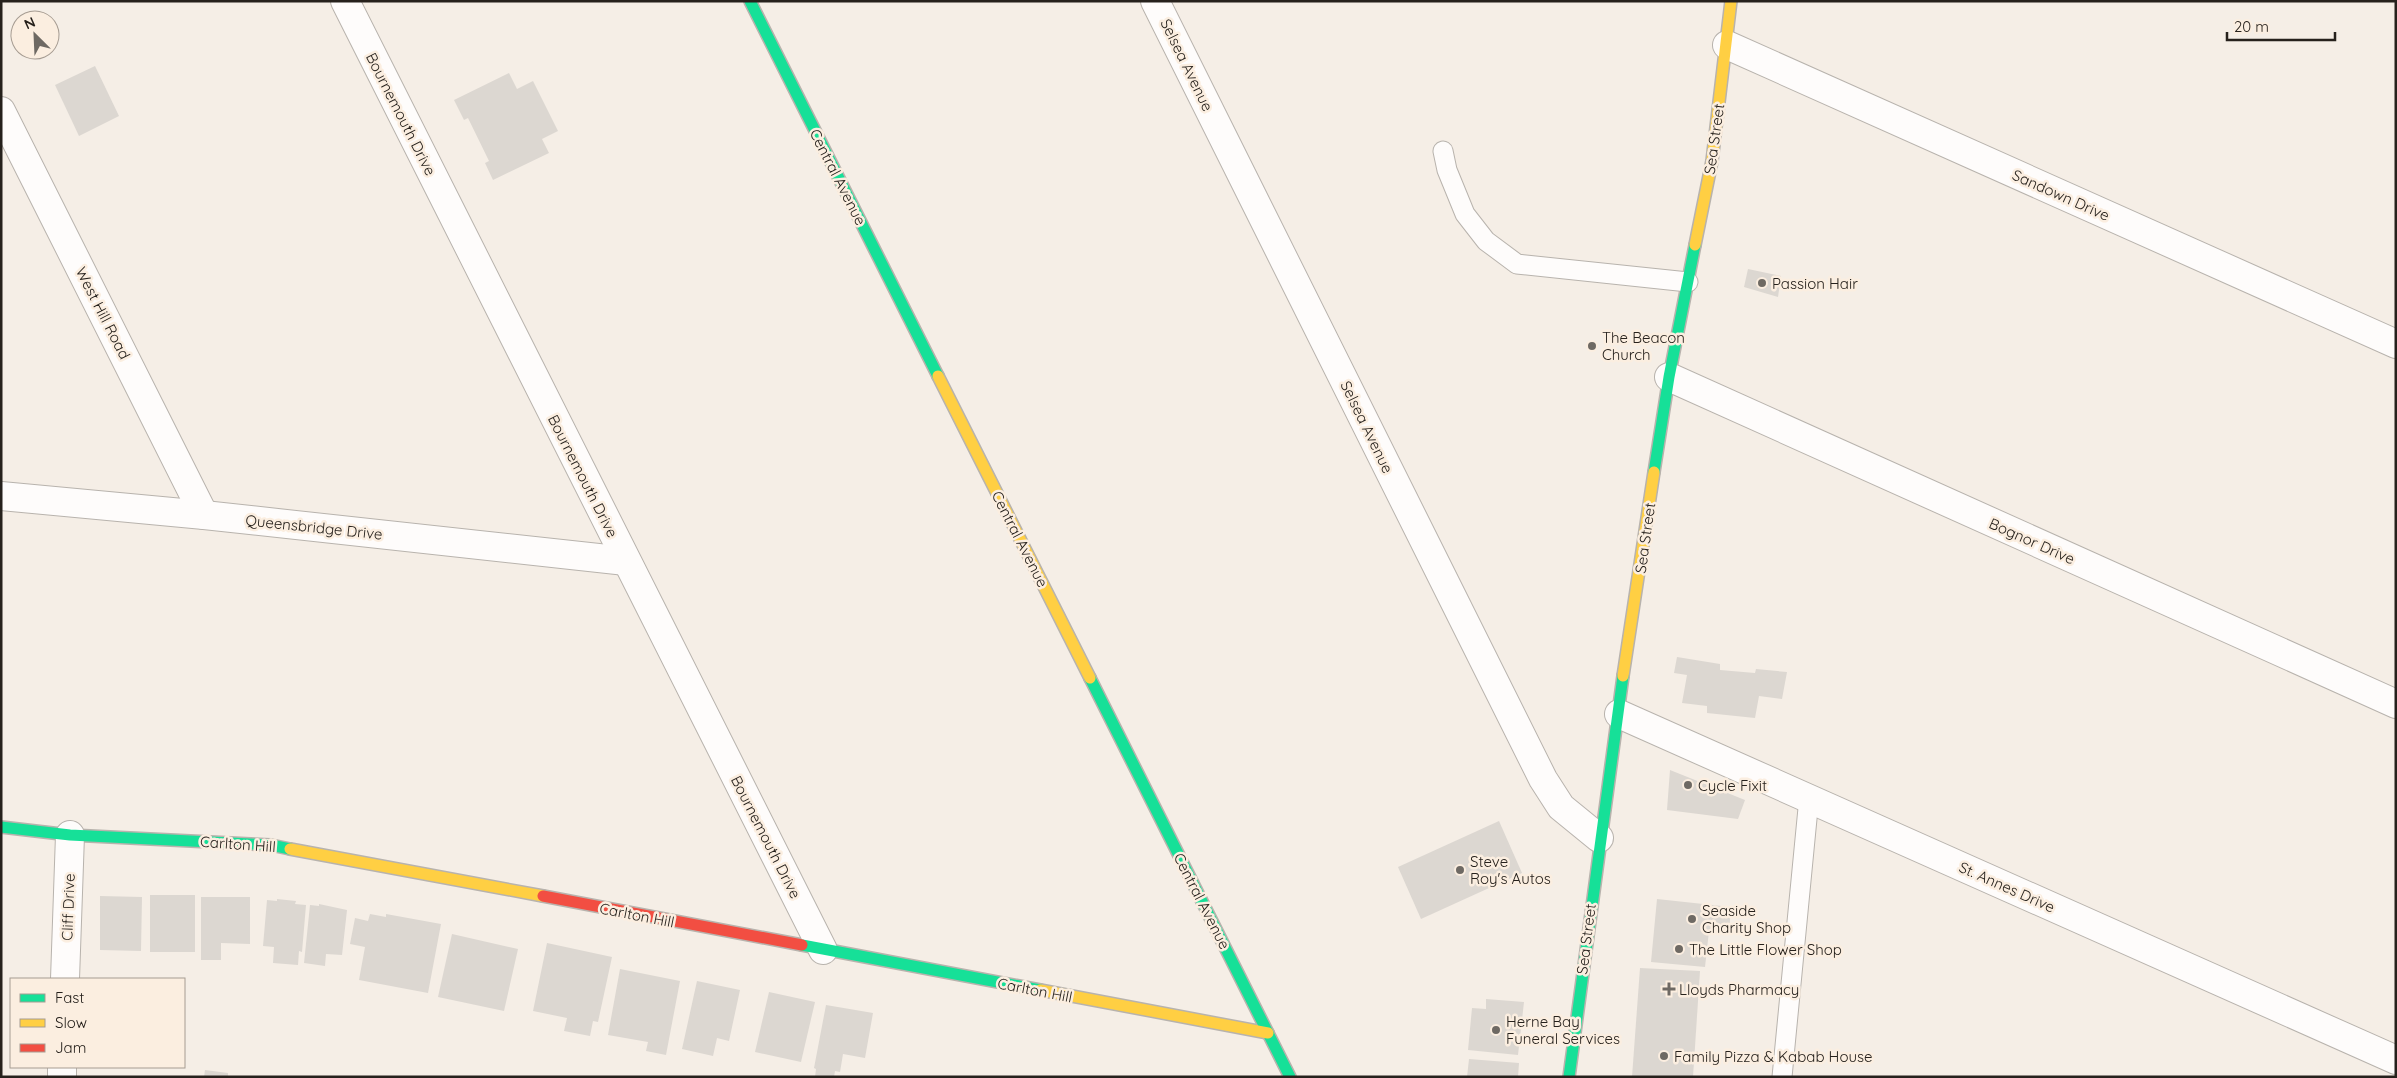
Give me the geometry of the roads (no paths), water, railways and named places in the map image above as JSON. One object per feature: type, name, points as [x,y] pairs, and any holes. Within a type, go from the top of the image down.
[{"type":"street","name":"Bournemouth Drive","points":[[345,1],[823,950]]},
{"type":"street","name":"Central Avenue","points":[[750,1],[1290,1077]]},
{"type":"street","name":"Selsea Avenue","points":[[1155,1],[1543,779],[1561,807],[1600,838]]},
{"type":"street","name":"Sea Street","points":[[1569,1077],[1600,838],[1669,377],[1712,161],[1731,1]]},
{"type":"street","name":"Sandown Drive","points":[[1727,45],[2396,344]]},
{"type":"street","name":"West Hill Road","points":[[1,111],[204,515]]},
{"type":"street","name":"Bognor Drive","points":[[1669,377],[2396,704]]},
{"type":"street","name":"Queensbridge Drive","points":[[1,496],[204,515],[626,561]]},
{"type":"street","name":"St. Annes Drive","points":[[1619,714],[2396,1060]]},
{"type":"street","name":"Carlton Hill","points":[[1,827],[70,835],[271,845],[1268,1033]]},
{"type":"street","name":"Cliff Drive","points":[[65,978],[70,835]]},
{"type":"lane","points":[[1443,151],[1447,170],[1465,214],[1486,241],[1517,264],[1688,282]]},
{"type":"lane","points":[[1782,1077],[1810,798]]},
{"type":"place","name":"Passion Hair","points":[[1762,283]]},
{"type":"place","name":"The Beacon Church","points":[[1592,346]]},
{"type":"place","name":"Cycle Fixit","points":[[1688,785]]},
{"type":"place","name":"Steve Roy's Autos","points":[[1460,870]]},
{"type":"place","name":"Seaside Charity Shop","points":[[1692,919]]},
{"type":"place","name":"The Little Flower Shop","points":[[1679,949]]},
{"type":"place","name":"Lloyds Pharmacy","points":[[1669,989]]},
{"type":"place","name":"Herne Bay Funeral Services","points":[[1496,1030]]},
{"type":"place","name":"Family Pizza & Kabab House","points":[[1664,1056]]}]
